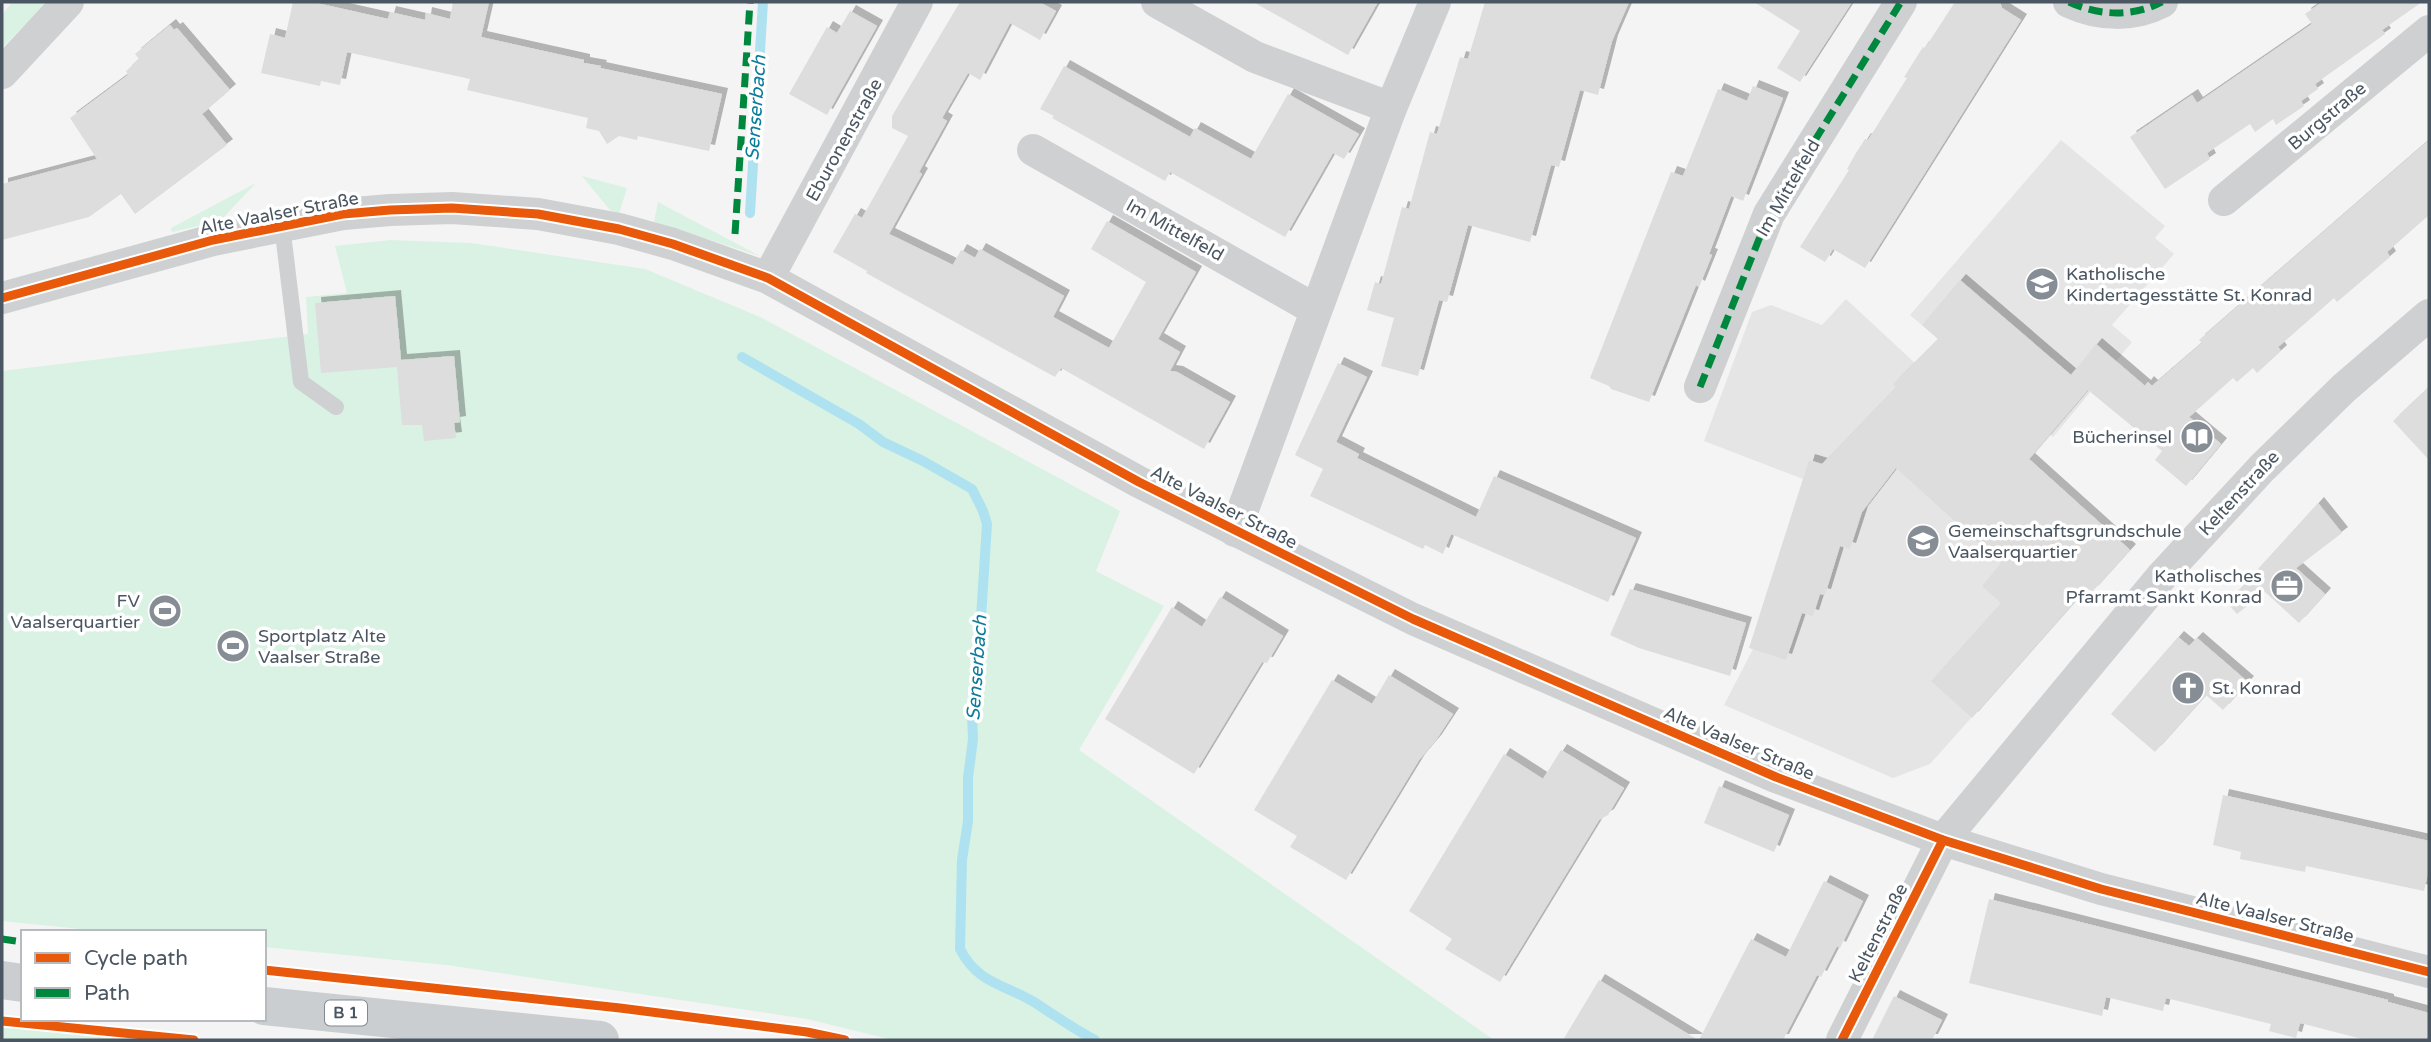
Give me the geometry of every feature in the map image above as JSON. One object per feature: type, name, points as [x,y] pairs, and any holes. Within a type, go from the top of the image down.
[{"type":"main road","points":[[2,981],[21,983]]},
{"type":"main road","name":"B 1","points":[[266,1006],[600,1040]]},
{"type":"street","points":[[2,73],[68,2]]},
{"type":"street","name":"Eburonenstraße","points":[[768,278],[918,2]]},
{"type":"street","points":[[1157,2],[1255,57],[1391,108]]},
{"type":"street","points":[[1235,531],[1391,108],[1435,2]]},
{"type":"street","name":"Im Mittelfeld","points":[[1700,387],[1769,214],[1901,2]]},
{"type":"street","points":[[2069,2],[2106,13],[2134,12],[2162,2]]},
{"type":"street","name":"Burgstraße","points":[[2224,200],[2429,31]]},
{"type":"street","name":"Im Mittelfeld","points":[[1033,150],[1316,310]]},
{"type":"street","name":"Alte Vaalser Straße","points":[[2,298],[213,240],[343,214],[390,210],[452,208],[538,214],[619,229],[673,243],[768,278],[1139,482],[1413,619],[1776,777],[1942,840],[2101,889],[2429,972]]},
{"type":"street","name":"Keltenstraße","points":[[1842,1040],[1942,840],[2162,576],[2262,468],[2344,388],[2429,315]]},
{"type":"lane","points":[[282,225],[301,383],[336,407]]},
{"type":"shaded area","name":"Katholische Kindertagesstätte St. Konrad","points":[[2061,140],[2165,226],[2155,238],[2174,254],[2112,325],[2132,342],[2053,437],[1910,315]]},
{"type":"shaded area","name":"Gemeinschaftsgrundschule Vaalserquartier","points":[[1846,299],[1916,364],[2086,510],[2049,552],[2088,587],[1930,764],[1893,778],[1724,705],[1753,649],[1803,479],[1704,441],[1752,312],[1771,305],[1822,325]]},
{"type":"green space","points":[[12,2],[47,2],[2,48],[2,15]]},
{"type":"green space","points":[[582,176],[627,188],[619,214],[610,210]]},
{"type":"green space","points":[[256,183],[220,221],[172,232],[171,228]]},
{"type":"green space","points":[[658,202],[760,256],[654,222]]},
{"type":"green space","points":[[391,240],[471,243],[645,269],[760,317],[1120,511],[1096,571],[1164,606],[1079,750],[1494,1040],[893,1040],[807,1019],[447,965],[266,947],[266,930],[90,930],[2,921],[2,371],[308,334],[306,297],[347,293],[335,246]]},
{"type":"green space","points":[[2,1026],[128,1039],[145,1040],[2,1040]]},
{"type":"building","points":[[293,2],[312,2],[388,19],[390,12],[425,20],[426,13],[450,19],[453,2],[489,2],[481,37],[584,60],[584,63],[601,66],[600,68],[722,94],[709,151],[638,136],[637,140],[619,136],[607,144],[599,131],[586,128],[588,118],[467,90],[470,79],[347,52],[340,85],[321,81],[320,86],[261,73],[270,34],[285,38]]},
{"type":"building","points":[[960,2],[1039,2],[1056,11],[1040,40],[1010,23],[980,80],[968,73],[942,118],[947,121],[889,234],[953,265],[961,250],[975,258],[980,249],[1064,296],[1053,317],[1109,348],[1146,282],[1091,249],[1107,221],[1196,272],[1158,339],[1180,352],[1170,371],[1177,372],[1230,402],[1204,449],[1061,368],[1055,377],[866,273],[867,271],[833,252],[855,214],[862,218],[908,136],[892,128],[892,116]]},
{"type":"building","points":[[1253,2],[1378,2],[1348,55]]},
{"type":"building","points":[[1485,2],[1629,2],[1612,41],[1598,95],[1580,90],[1559,167],[1551,165],[1530,242],[1468,225],[1447,302],[1439,300],[1418,376],[1381,366],[1394,318],[1367,310],[1375,282],[1381,284],[1402,207],[1409,209],[1430,132],[1437,134],[1460,57],[1468,59]]},
{"type":"building","points":[[1754,2],[1852,2],[1800,82],[1777,68],[1800,31]]},
{"type":"building","points":[[1955,2],[2000,2],[2002,8],[2021,20],[1865,268],[1833,249],[1825,262],[1800,247],[1849,170],[1847,169],[1856,153],[1865,139],[1868,140],[1907,78],[1904,77]]},
{"type":"building","points":[[2322,2],[2422,2],[2382,30],[2385,34],[2315,84],[2318,89],[2301,101],[2304,106],[2276,125],[2273,119],[2255,132],[2250,124],[2207,153],[2210,159],[2165,189],[2130,137],[2192,95],[2197,103],[2312,24],[2305,14]]},
{"type":"building","points":[[850,11],[877,26],[827,115],[789,94],[827,27],[837,33]]},
{"type":"building","points":[[170,25],[174,30],[177,28],[230,90],[202,114],[227,145],[135,214],[121,194],[89,217],[2,240],[2,184],[97,159],[70,118],[128,75],[126,71],[139,59],[135,54]]},
{"type":"building","points":[[1064,66],[1190,137],[1195,128],[1251,159],[1288,94],[1359,134],[1344,159],[1333,153],[1285,237],[1170,172],[1165,181],[1040,109]]},
{"type":"building","points":[[1753,86],[1783,98],[1743,201],[1731,196],[1709,254],[1712,255],[1699,287],[1696,285],[1649,402],[1611,389],[1590,378],[1671,172],[1683,176],[1718,89],[1747,101]]},
{"type":"building","points":[[2429,140],[2429,215],[2387,252],[2390,257],[2337,302],[2334,298],[2278,347],[2281,351],[2257,373],[2253,368],[2237,382],[2233,378],[2189,417],[2221,444],[2186,486],[2155,460],[2162,451],[2088,390],[2029,459],[2130,550],[2092,592],[2087,588],[1972,718],[1931,681],[2001,603],[1982,586],[2001,563],[1896,468],[1862,512],[1850,549],[1840,546],[1825,595],[1820,594],[1813,616],[1802,613],[1786,660],[1749,648],[1809,460],[1822,464],[1896,387],[1893,384],[1938,339],[1922,325],[1960,280],[2071,375],[2096,344],[2145,386],[2148,382],[2152,386],[2202,343],[2199,340]]},
{"type":"building","points":[[395,296],[401,360],[454,356],[460,422],[454,423],[456,438],[424,441],[422,425],[402,425],[397,367],[321,373],[315,303]]},
{"type":"building","points":[[1338,363],[1367,377],[1336,442],[1359,454],[1357,458],[1476,517],[1494,476],[1636,538],[1608,602],[1451,534],[1443,554],[1425,545],[1423,549],[1310,496],[1323,469],[1295,455]]},
{"type":"building","points":[[2429,387],[2429,460],[2393,421]]},
{"type":"building","points":[[2318,503],[2342,533],[2296,568],[2325,594],[2299,623],[2265,592],[2237,614],[2227,603]]},
{"type":"building","points":[[1630,589],[1746,623],[1730,676],[1639,648],[1610,635]]},
{"type":"building","points":[[1220,597],[1283,636],[1267,663],[1262,662],[1194,774],[1105,719],[1172,607],[1202,627]]},
{"type":"building","name":"St. Konrad","points":[[2178,637],[2189,646],[2197,638],[2248,682],[2223,710],[2206,695],[2155,752],[2111,714]]},
{"type":"building","points":[[1389,675],[1453,714],[1419,760],[1346,880],[1290,847],[1297,836],[1254,810],[1332,680],[1372,704]]},
{"type":"building","points":[[1561,750],[1624,788],[1608,815],[1599,820],[1500,982],[1445,949],[1452,939],[1409,911],[1504,754],[1543,779]]},
{"type":"building","points":[[1719,786],[1789,815],[1774,852],[1704,823]]},
{"type":"building","points":[[2223,795],[2429,841],[2429,868],[2424,891],[2306,866],[2305,872],[2240,859],[2241,852],[2213,845]]},
{"type":"building","points":[[1824,881],[1863,901],[1840,948],[1837,946],[1821,977],[1817,975],[1783,1040],[1699,1040],[1751,939],[1786,957]]},
{"type":"building","points":[[1989,899],[2388,1000],[2429,1013],[2429,1040],[2366,1040],[2300,1023],[2296,1038],[2269,1031],[2271,1024],[2166,998],[2163,1011],[2106,997],[2102,1016],[1969,983]]},
{"type":"building","points":[[1599,980],[1698,1040],[1563,1040]]},
{"type":"building","points":[[1894,996],[1942,1020],[1932,1040],[1872,1040]]},
{"type":"waterway","name":"Senserbach","points":[[750,213],[763,2]]},
{"type":"waterway","name":"Senserbach","points":[[742,357],[859,424],[883,442],[972,489],[987,524],[972,714],[968,821],[962,860],[960,949],[967,961],[983,976],[1034,1002],[1095,1040]]},
{"type":"marked path","points":[[735,234],[750,2]]},
{"type":"marked path","points":[[1700,387],[1769,214],[1901,2]]},
{"type":"marked path","points":[[2069,2],[2092,10],[2116,13],[2139,10],[2162,2]]},
{"type":"marked path","points":[[2,939],[21,942]]},
{"type":"cycle path","points":[[2,298],[213,240],[343,214],[452,208],[538,214],[619,229],[673,244],[768,278],[1139,482],[1413,619],[1776,777],[1943,840],[2101,889],[2429,972]]},
{"type":"cycle path","points":[[1842,1040],[1943,840]]},
{"type":"cycle path","points":[[266,970],[620,1008],[807,1032],[845,1040]]},
{"type":"cycle path","points":[[2,1021],[194,1040]]},
{"type":"place","name":"Katholische Kindertagesstätte St. Konrad","points":[[2042,284]]},
{"type":"place","name":"Bücherinsel","points":[[2197,437]]},
{"type":"place","name":"Gemeinschaftsgrundschule Vaalserquartier","points":[[1923,541]]},
{"type":"place","name":"Katholisches Pfarramt Sankt Konrad","points":[[2287,586]]},
{"type":"place","name":"FV Vaalserquartier","points":[[165,611]]},
{"type":"place","name":"Sportplatz Alte Vaalser Straße","points":[[233,646]]},
{"type":"place","name":"St. Konrad","points":[[2188,688]]}]
